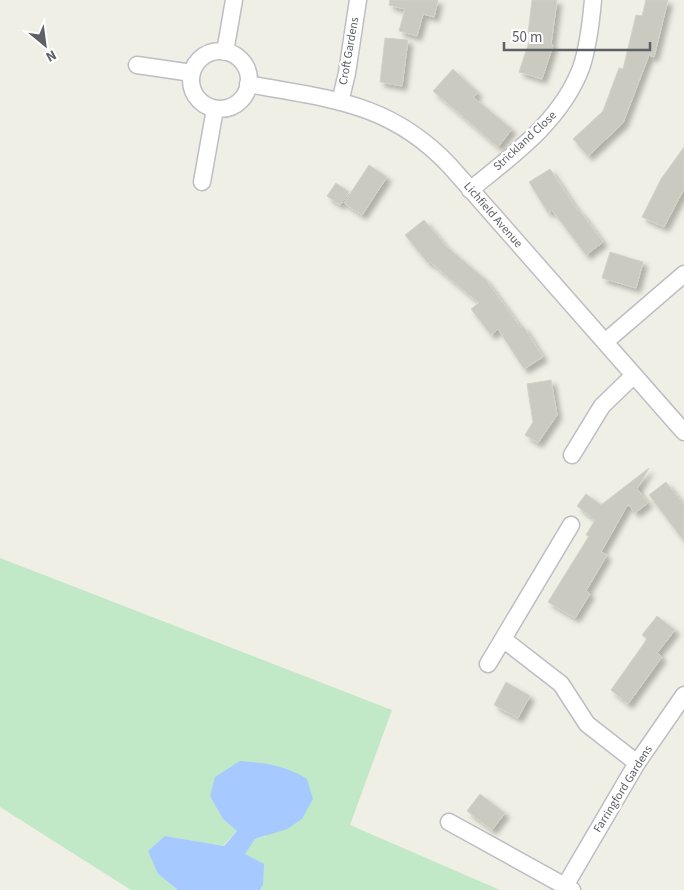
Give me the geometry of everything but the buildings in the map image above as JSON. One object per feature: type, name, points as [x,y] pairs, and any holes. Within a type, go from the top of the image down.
[{"type":"street","points":[[226,52],[234,0]]},
{"type":"street","name":"Croft Gardens","points":[[340,102],[347,73],[358,0]]},
{"type":"street","name":"Strickland Close","points":[[470,190],[545,125],[563,103],[582,66],[593,0]]},
{"type":"street","points":[[226,52],[241,60],[248,76],[248,84],[245,93],[233,106],[215,109],[206,106],[193,92],[192,73],[195,65],[208,54],[226,52]]},
{"type":"street","points":[[137,65],[192,73]]},
{"type":"street","name":"Lichfield Avenue","points":[[248,84],[340,102],[372,111],[390,118],[423,139],[684,432]]},
{"type":"street","points":[[202,182],[215,109]]},
{"type":"street","points":[[605,342],[684,274]]},
{"type":"street","points":[[572,455],[609,397],[634,375]]},
{"type":"street","points":[[488,664],[571,526]]},
{"type":"street","points":[[503,639],[561,684],[586,724],[637,763]]},
{"type":"street","name":"Farringford Gardens","points":[[569,888],[637,763],[684,695]]},
{"type":"street","points":[[449,822],[569,888]]},
{"type":"green space","points":[[0,558],[392,710],[350,825],[500,890],[260,890],[263,885],[244,854],[255,839],[267,836],[223,819],[237,831],[223,846],[165,836],[158,874],[178,890],[131,890],[0,807]]},
{"type":"water","points":[[240,761],[275,766],[299,774],[307,779],[313,799],[302,819],[287,829],[255,839],[245,854],[264,864],[263,885],[260,890],[178,890],[158,874],[148,851],[165,836],[224,846],[237,831],[223,819],[210,796],[215,777]]}]
